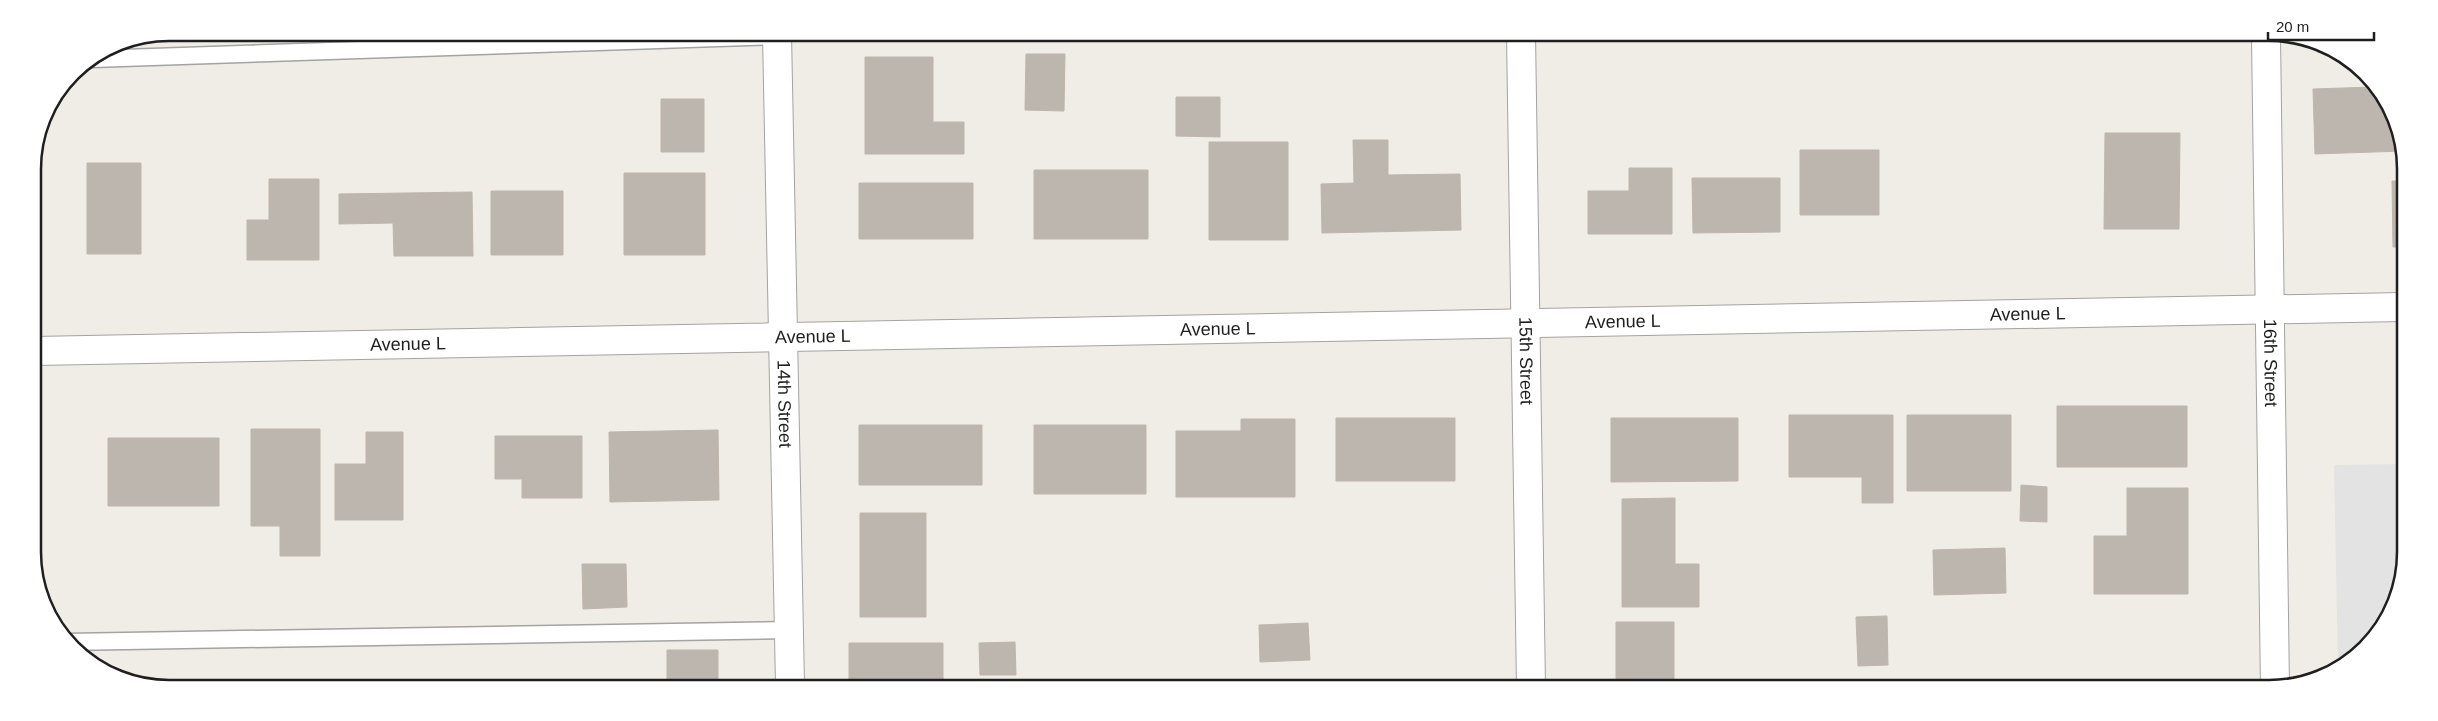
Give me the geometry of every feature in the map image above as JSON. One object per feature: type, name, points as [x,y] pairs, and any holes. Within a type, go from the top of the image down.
[{"type":"street","name":"15th Street","points":[[1521,41],[1531,679]]},
{"type":"street","name":"16th Street","points":[[2266,41],[2268,310],[2275,679]]},
{"type":"street","name":"14th Street","points":[[777,42],[790,680]]},
{"type":"street","name":"Avenue L","points":[[42,351],[2397,307]]},
{"type":"lane","points":[[105,59],[583,42]]},
{"type":"lane","points":[[79,642],[789,630]]},
{"type":"shaded area","points":[[2397,464],[2397,552],[2396,569],[2390,593],[2384,609],[2365,636],[2338,659],[2334,465]]},
{"type":"building","points":[[1026,54],[1065,54],[1064,111],[1025,110]]},
{"type":"building","points":[[865,57],[933,57],[933,122],[964,122],[964,154],[865,154]]},
{"type":"building","points":[[2367,87],[2384,112],[2390,128],[2395,151],[2315,154],[2313,89]]},
{"type":"building","points":[[1176,97],[1220,97],[1220,137],[1176,136]]},
{"type":"building","points":[[661,99],[704,99],[704,152],[661,152]]},
{"type":"building","points":[[2105,133],[2180,133],[2179,229],[2104,229]]},
{"type":"building","points":[[1353,140],[1388,140],[1388,175],[1460,174],[1461,230],[1322,233],[1321,184],[1354,183]]},
{"type":"building","points":[[1209,142],[1288,142],[1288,240],[1209,240]]},
{"type":"building","points":[[1800,150],[1879,150],[1879,215],[1800,215]]},
{"type":"building","points":[[87,163],[141,163],[141,254],[87,254]]},
{"type":"building","points":[[1629,168],[1672,168],[1672,234],[1588,234],[1588,191],[1629,191]]},
{"type":"building","points":[[1034,170],[1148,170],[1148,239],[1034,239]]},
{"type":"building","points":[[624,173],[705,173],[705,255],[624,255]]},
{"type":"building","points":[[1692,178],[1780,178],[1780,232],[1693,233]]},
{"type":"building","points":[[269,179],[319,179],[319,260],[247,260],[247,220],[269,220]]},
{"type":"building","points":[[2392,181],[2397,181],[2397,247],[2393,247]]},
{"type":"building","points":[[859,183],[973,183],[973,239],[859,239]]},
{"type":"building","points":[[491,191],[563,191],[563,255],[491,255]]},
{"type":"building","points":[[472,192],[473,256],[394,256],[393,223],[339,224],[339,194]]},
{"type":"building","points":[[2057,406],[2187,406],[2187,467],[2057,467]]},
{"type":"building","points":[[1789,415],[1893,415],[1893,503],[1862,503],[1862,477],[1789,477]]},
{"type":"building","points":[[1907,415],[2011,415],[2011,491],[1907,491]]},
{"type":"building","points":[[1336,418],[1455,418],[1455,481],[1336,481]]},
{"type":"building","points":[[1611,418],[1738,418],[1738,481],[1611,482]]},
{"type":"building","points":[[1241,419],[1295,419],[1295,497],[1176,497],[1176,431],[1241,431]]},
{"type":"building","points":[[859,425],[982,425],[982,485],[859,485]]},
{"type":"building","points":[[1034,425],[1146,425],[1146,494],[1034,494]]},
{"type":"building","points":[[251,429],[320,429],[320,556],[280,556],[280,526],[251,526]]},
{"type":"building","points":[[718,430],[719,500],[610,502],[609,432]]},
{"type":"building","points":[[366,432],[403,432],[403,520],[335,520],[335,464],[366,464]]},
{"type":"building","points":[[495,436],[582,436],[582,498],[522,498],[522,479],[495,479]]},
{"type":"building","points":[[108,438],[219,438],[219,506],[108,506]]},
{"type":"building","points":[[2021,485],[2047,487],[2047,522],[2020,521]]},
{"type":"building","points":[[2127,488],[2188,488],[2188,594],[2094,594],[2094,536],[2127,536]]},
{"type":"building","points":[[1675,498],[1675,564],[1699,564],[1699,607],[1622,607],[1622,499]]},
{"type":"building","points":[[860,513],[926,513],[926,617],[860,617]]},
{"type":"building","points":[[2005,548],[2006,593],[1934,595],[1933,550]]},
{"type":"building","points":[[582,564],[626,564],[627,607],[583,609]]},
{"type":"building","points":[[1887,616],[1888,665],[1858,666],[1856,617]]},
{"type":"building","points":[[1616,622],[1674,622],[1674,679],[1616,679]]},
{"type":"building","points":[[1308,623],[1310,660],[1260,662],[1259,625]]},
{"type":"building","points":[[1015,642],[1016,675],[980,675],[979,643]]},
{"type":"building","points":[[849,643],[943,643],[943,680],[849,680]]},
{"type":"building","points":[[667,650],[718,650],[718,680],[667,680]]}]
